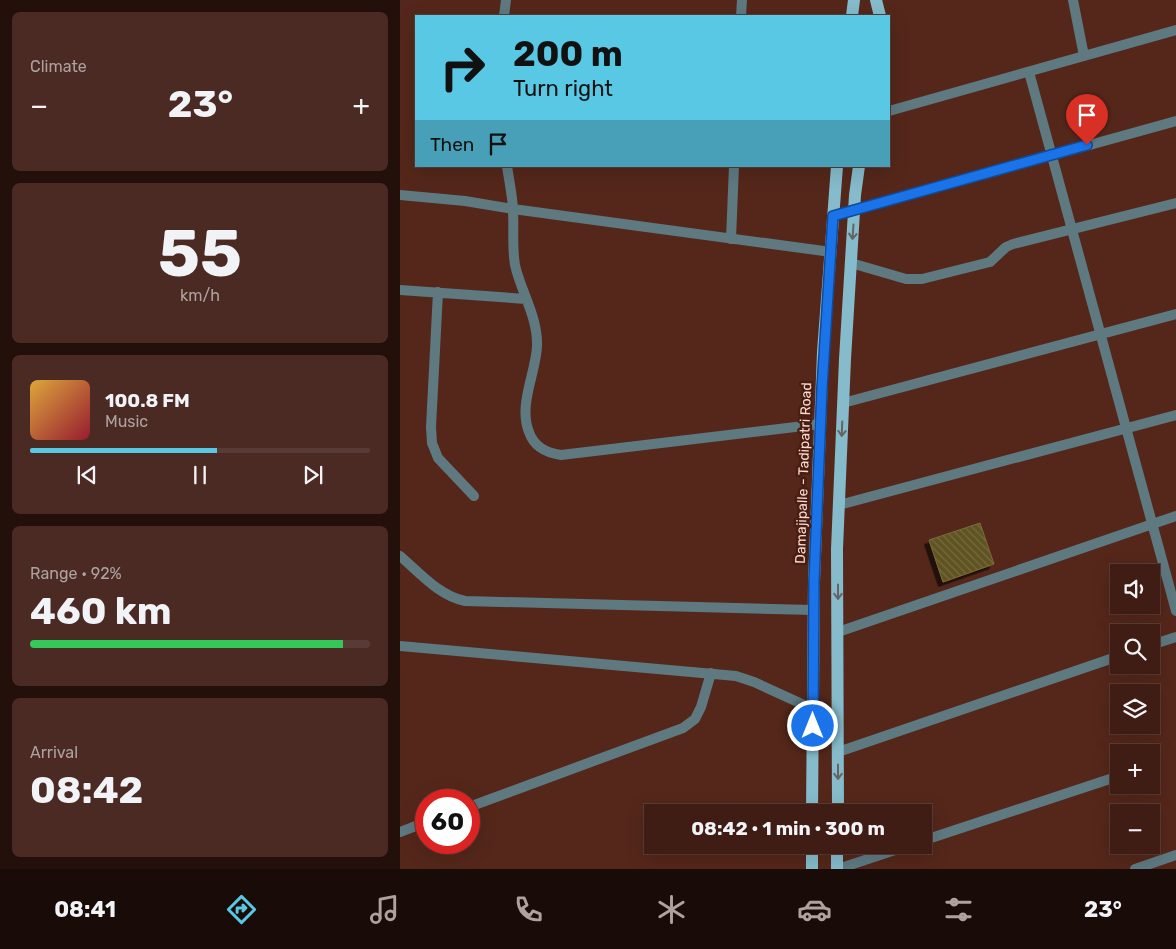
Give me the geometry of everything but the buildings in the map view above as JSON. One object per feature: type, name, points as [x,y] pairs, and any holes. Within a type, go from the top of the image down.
[{"type":"main road","points":[[852,15],[854,0]]},
{"type":"main road","points":[[876,0],[881,15]]},
{"type":"main road","points":[[881,15],[883,0]]},
{"type":"main road","name":"Damajipalle - Tadipatri Road","points":[[812,804],[813,610],[820,424],[823,352],[837,167]]},
{"type":"main road","points":[[838,804],[837,549],[851,262],[859,167]]},
{"type":"main road","points":[[812,854],[812,869]]},
{"type":"main road","points":[[837,854],[837,869]]},
{"type":"street","points":[[504,15],[506,0]]},
{"type":"street","points":[[741,15],[742,0]]},
{"type":"street","points":[[1073,0],[1084,56]]},
{"type":"street","points":[[890,111],[1176,30]]},
{"type":"street","points":[[1028,72],[1176,611]]},
{"type":"street","points":[[833,216],[1051,154],[1176,121]]},
{"type":"street","points":[[507,167],[513,209],[515,263],[535,323],[537,336],[537,348],[526,419],[529,434],[541,449],[561,455],[820,424]]},
{"type":"street","points":[[731,239],[734,167]]},
{"type":"street","points":[[400,195],[465,201],[831,252]]},
{"type":"street","points":[[851,262],[906,279],[922,279],[990,262],[1006,247],[1013,244],[1176,203]]},
{"type":"street","points":[[400,290],[526,299]]},
{"type":"street","points":[[438,292],[431,427],[432,443],[438,458],[474,496]]},
{"type":"street","points":[[843,403],[1176,314]]},
{"type":"street","points":[[839,505],[1176,415]]},
{"type":"street","points":[[838,632],[1176,516]]},
{"type":"street","points":[[400,556],[444,593],[454,599],[465,601],[813,610]]},
{"type":"street","points":[[1160,642],[1176,637]]},
{"type":"street","points":[[400,646],[736,676],[754,682],[813,709]]},
{"type":"street","points":[[838,752],[1110,659]]},
{"type":"street","points":[[480,802],[683,728],[694,719],[701,707],[711,673]]},
{"type":"street","points":[[932,838],[1110,779]]},
{"type":"street","points":[[400,832],[415,826]]},
{"type":"street","points":[[837,869],[883,854]]},
{"type":"street","points":[[1135,869],[1176,855]]},
{"type":"route","points":[[813,726],[814,582],[823,352],[833,216],[1087,145]]}]
